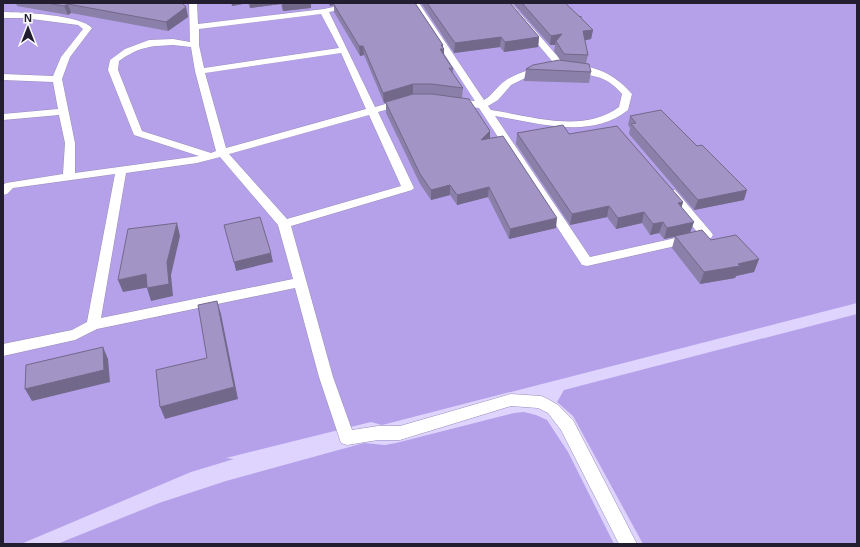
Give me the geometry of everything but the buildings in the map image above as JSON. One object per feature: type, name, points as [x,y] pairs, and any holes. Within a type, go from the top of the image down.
[{"type":"lane","points":[[193,3],[195,45],[217,154]]},
{"type":"lane","points":[[194,27],[324,11],[364,3]]},
{"type":"lane","points":[[416,3],[587,262],[707,235],[662,183]]},
{"type":"lane","points":[[507,3],[556,60],[559,68]]},
{"type":"lane","points":[[284,224],[408,188],[344,50],[324,11]]},
{"type":"lane","points":[[3,15],[24,15],[80,23],[88,28],[66,57],[56,79],[70,143],[69,177]]},
{"type":"lane","points":[[195,45],[173,42],[150,44],[128,50],[116,60],[113,70],[138,133],[217,154],[284,224],[326,377],[347,438],[378,433],[400,433],[511,400],[541,402],[553,408],[567,425],[628,544]]},
{"type":"lane","points":[[200,71],[344,50]]},
{"type":"lane","points":[[447,100],[548,123],[585,123],[606,119],[624,108],[627,94],[620,85],[610,78],[598,73],[582,69],[559,68],[526,74],[508,83],[484,108]]},
{"type":"lane","points":[[3,77],[56,79]]},
{"type":"lane","points":[[5,187],[197,160],[413,99]]},
{"type":"lane","points":[[3,117],[63,112]]},
{"type":"lane","points":[[606,119],[618,130]]},
{"type":"lane","points":[[93,325],[120,171]]},
{"type":"lane","points":[[3,350],[75,335],[93,325],[300,282]]},
{"type":"shaded area","points":[[3,3],[857,3],[857,303],[382,425],[371,422],[226,458],[234,459],[191,472],[21,544],[3,544]]},
{"type":"shaded area","points":[[857,314],[857,544],[643,544],[573,416],[557,402],[564,390]]},
{"type":"shaded area","points":[[524,412],[547,420],[568,452],[614,544],[57,544],[159,503],[226,481],[364,443],[385,445],[396,443],[514,413]]}]
